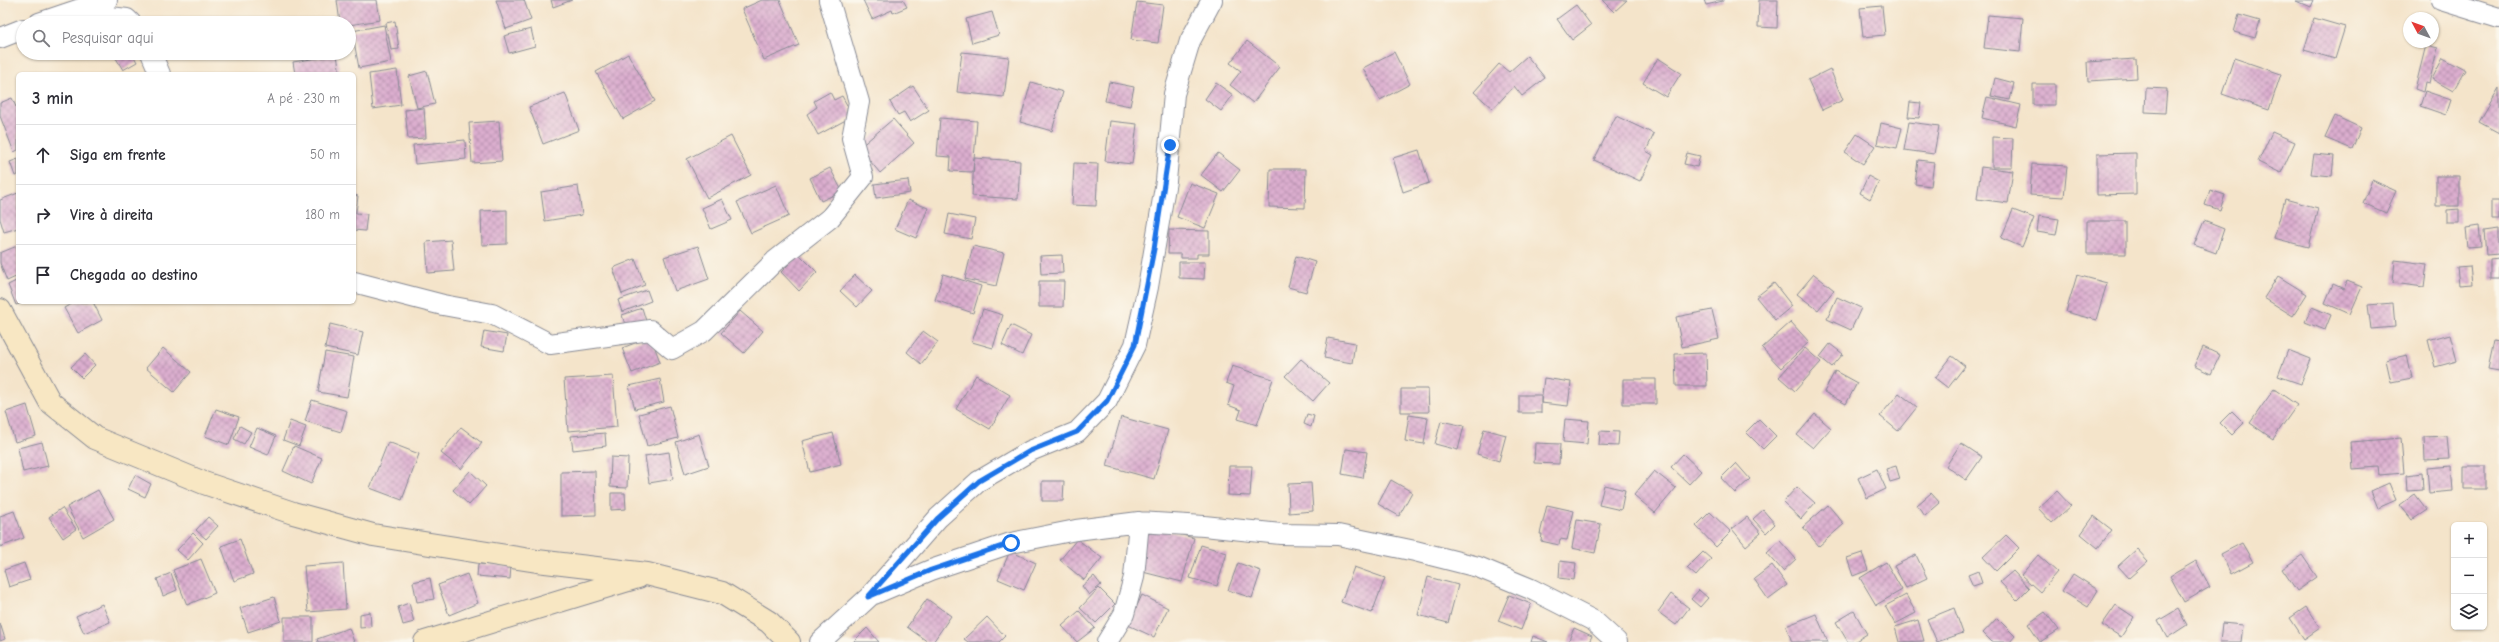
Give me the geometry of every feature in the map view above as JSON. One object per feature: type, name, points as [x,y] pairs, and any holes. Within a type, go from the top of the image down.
[{"type":"street","points":[[57,16],[107,0]]},
{"type":"street","points":[[356,282],[492,314],[550,344],[650,330],[672,349],[704,331],[775,261],[830,218],[862,177],[852,138],[859,102],[829,0]]},
{"type":"street","points":[[820,642],[868,597],[938,518],[979,481],[1030,451],[1077,432],[1107,401],[1135,345],[1148,288],[1166,181],[1174,94],[1190,41],[1212,0]]},
{"type":"street","points":[[2441,0],[2499,18]]},
{"type":"street","points":[[68,12],[113,16]]},
{"type":"street","points":[[0,38],[16,32]]},
{"type":"street","points":[[154,60],[159,72]]},
{"type":"street","points":[[0,310],[50,402],[95,438],[204,483],[293,513],[373,535],[537,561],[647,574],[722,593],[769,622],[789,642]]},
{"type":"street","points":[[868,597],[931,570],[1011,543],[1076,530],[1139,522],[1281,534],[1338,535],[1478,566],[1531,589],[1594,621],[1617,642]]},
{"type":"street","points":[[1107,642],[1124,614],[1134,577],[1139,522]]},
{"type":"street","points":[[425,642],[647,574]]},
{"type":"building","points":[[337,0],[377,0],[380,20],[356,24],[356,16],[339,16]]},
{"type":"building","points":[[496,0],[524,0],[531,20],[506,29]]},
{"type":"building","points":[[551,0],[572,0],[553,7]]},
{"type":"building","points":[[762,0],[780,0],[799,45],[764,60],[742,9]]},
{"type":"building","points":[[863,0],[903,0],[907,7],[893,13],[892,10],[872,19]]},
{"type":"building","points":[[1602,0],[1627,0],[1614,12]]},
{"type":"building","points":[[1704,0],[1723,0],[1723,1],[1706,5]]},
{"type":"building","points":[[1759,0],[1778,0],[1777,28],[1758,27]]},
{"type":"building","points":[[2295,0],[2314,0],[2311,7]]},
{"type":"building","points":[[1137,2],[1163,5],[1158,43],[1131,40]]},
{"type":"building","points":[[1576,5],[1591,25],[1572,40],[1557,19]]},
{"type":"building","points":[[1882,6],[1885,35],[1863,37],[1860,8]]},
{"type":"building","points":[[992,12],[999,35],[972,43],[966,19]]},
{"type":"building","points":[[1988,15],[2023,18],[2020,52],[1984,48]]},
{"type":"building","points":[[2239,15],[2260,21],[2255,38],[2234,32]]},
{"type":"building","points":[[2314,18],[2345,27],[2335,59],[2304,50]]},
{"type":"building","points":[[395,21],[399,49],[391,50],[386,23]]},
{"type":"building","points":[[384,25],[391,62],[359,68],[356,52],[356,30]]},
{"type":"building","points":[[531,29],[535,46],[509,53],[504,36]]},
{"type":"building","points":[[1247,41],[1280,67],[1253,103],[1230,85],[1241,71],[1230,63]]},
{"type":"building","points":[[2425,48],[2438,48],[2429,83],[2425,82],[2423,92],[2415,89]]},
{"type":"building","points":[[962,52],[1009,57],[1004,97],[957,92]]},
{"type":"building","points":[[1394,52],[1410,84],[1380,100],[1363,68]]},
{"type":"building","points":[[628,54],[655,101],[623,119],[596,72]]},
{"type":"building","points":[[1527,56],[1545,78],[1522,96],[1514,86],[1493,109],[1474,92],[1499,64],[1509,72]]},
{"type":"building","points":[[1658,58],[1681,73],[1666,97],[1643,83]]},
{"type":"building","points":[[2234,58],[2281,74],[2269,110],[2222,94]]},
{"type":"building","points":[[2443,58],[2465,70],[2453,91],[2432,79]]},
{"type":"building","points":[[2136,59],[2137,78],[2088,81],[2087,62]]},
{"type":"building","points":[[117,60],[136,60],[137,62],[123,70]]},
{"type":"building","points":[[306,60],[338,60],[340,72],[295,72],[293,62]]},
{"type":"building","points":[[1830,69],[1843,100],[1822,110],[1808,80]]},
{"type":"building","points":[[397,70],[401,105],[373,109],[369,74]]},
{"type":"building","points":[[427,71],[435,104],[417,108],[409,76]]},
{"type":"building","points":[[1995,78],[2014,83],[2010,100],[1991,96]]},
{"type":"building","points":[[1031,82],[1063,92],[1052,131],[1020,122]]},
{"type":"building","points":[[1109,82],[1134,87],[1130,106],[1105,101]]},
{"type":"building","points":[[1216,83],[1233,95],[1221,111],[1205,99]]},
{"type":"building","points":[[2033,84],[2055,84],[2055,105],[2033,105]]},
{"type":"building","points":[[913,86],[929,110],[910,122],[904,112],[898,115],[890,102]]},
{"type":"building","points":[[2146,88],[2167,89],[2165,113],[2145,112]]},
{"type":"building","points":[[2499,88],[2499,133],[2479,122]]},
{"type":"building","points":[[2425,91],[2451,100],[2446,115],[2420,106]]},
{"type":"building","points":[[830,92],[834,100],[842,96],[853,116],[818,135],[807,114],[817,107],[814,101]]},
{"type":"building","points":[[565,93],[579,130],[543,144],[529,107]]},
{"type":"building","points":[[1987,97],[2021,105],[2016,126],[1982,118]]},
{"type":"building","points":[[12,98],[16,107],[16,151],[14,152],[0,116],[0,103]]},
{"type":"building","points":[[1910,102],[1921,103],[1919,118],[1908,117]]},
{"type":"building","points":[[424,108],[426,138],[408,139],[405,110]]},
{"type":"building","points":[[1616,116],[1654,134],[1646,151],[1653,155],[1640,181],[1594,160]]},
{"type":"building","points":[[2335,116],[2361,128],[2352,149],[2325,138]]},
{"type":"building","points":[[940,118],[977,121],[973,172],[950,171],[951,157],[937,156]]},
{"type":"building","points":[[893,119],[914,143],[880,173],[859,148]]},
{"type":"building","points":[[499,121],[502,161],[472,163],[469,123]]},
{"type":"building","points":[[1110,121],[1137,124],[1132,164],[1105,161]]},
{"type":"building","points":[[1909,122],[1939,126],[1934,154],[1904,150]]},
{"type":"building","points":[[1881,123],[1902,128],[1897,148],[1877,144]]},
{"type":"building","points":[[2272,132],[2295,142],[2281,173],[2258,162]]},
{"type":"building","points":[[1857,134],[1875,146],[1863,164],[1845,152]]},
{"type":"building","points":[[731,136],[751,175],[707,198],[687,159]]},
{"type":"building","points":[[1992,137],[2013,138],[2012,167],[1992,167]]},
{"type":"building","points":[[465,140],[466,159],[415,164],[413,145]]},
{"type":"building","points":[[1419,150],[1429,183],[1403,192],[1393,158]]},
{"type":"building","points":[[1218,153],[1240,170],[1223,192],[1201,175]]},
{"type":"building","points":[[1687,153],[1700,156],[1697,167],[1684,164]]},
{"type":"building","points":[[2136,153],[2136,194],[2097,195],[2097,154]]},
{"type":"building","points":[[2314,154],[2334,156],[2332,176],[2311,174]]},
{"type":"building","points":[[974,158],[1020,161],[1018,199],[972,196]]},
{"type":"building","points":[[16,160],[16,176],[15,176],[10,162]]},
{"type":"building","points":[[1918,160],[1934,162],[1931,186],[1915,184]]},
{"type":"building","points":[[1074,163],[1098,164],[1096,206],[1072,205]]},
{"type":"building","points":[[2032,164],[2067,166],[2064,197],[2030,195]]},
{"type":"building","points":[[1981,167],[2013,171],[2008,203],[1977,199]]},
{"type":"building","points":[[830,168],[842,191],[821,201],[810,178]]},
{"type":"building","points":[[1270,169],[1306,169],[1305,208],[1269,207]]},
{"type":"building","points":[[1868,176],[1879,182],[1870,199],[1860,193]]},
{"type":"building","points":[[2436,176],[2459,176],[2459,206],[2436,206]]},
{"type":"building","points":[[908,180],[910,193],[876,198],[874,184]]},
{"type":"building","points":[[2372,180],[2396,191],[2386,213],[2363,203]]},
{"type":"building","points":[[1190,183],[1219,194],[1205,228],[1177,217]]},
{"type":"building","points":[[776,185],[789,216],[751,233],[737,202]]},
{"type":"building","points":[[578,186],[582,215],[545,221],[541,192]]},
{"type":"building","points":[[2210,190],[2225,195],[2220,210],[2205,205]]},
{"type":"building","points":[[16,194],[16,229],[4,232],[0,219],[0,200]]},
{"type":"building","points":[[356,196],[358,196],[356,213]]},
{"type":"building","points":[[722,199],[732,220],[711,229],[702,208]]},
{"type":"building","points":[[2285,199],[2318,208],[2308,247],[2274,238]]},
{"type":"building","points":[[908,200],[928,208],[916,238],[895,229]]},
{"type":"building","points":[[2491,201],[2499,201],[2499,220],[2491,220]]},
{"type":"building","points":[[2459,209],[2459,223],[2447,223],[2447,210]]},
{"type":"building","points":[[507,210],[507,244],[482,245],[481,211]]},
{"type":"building","points":[[2013,210],[2034,218],[2022,247],[2001,238]]},
{"type":"building","points":[[356,213],[367,214],[365,231],[356,230]]},
{"type":"building","points":[[949,214],[975,219],[971,239],[945,234]]},
{"type":"building","points":[[2039,216],[2059,219],[2056,235],[2037,232]]},
{"type":"building","points":[[2087,221],[2126,221],[2126,254],[2087,254]]},
{"type":"building","points":[[2204,221],[2224,229],[2216,253],[2194,245]]},
{"type":"building","points":[[2479,226],[2481,246],[2468,247],[2466,228]]},
{"type":"building","points":[[2499,229],[2499,254],[2486,255],[2484,231]]},
{"type":"building","points":[[1169,230],[1209,231],[1209,254],[1197,254],[1197,258],[1181,258],[1181,254],[1168,254]]},
{"type":"building","points":[[451,240],[454,271],[428,273],[426,242]]},
{"type":"building","points":[[16,246],[16,277],[7,281],[0,263],[0,253]]},
{"type":"building","points":[[698,246],[709,279],[675,291],[664,257]]},
{"type":"building","points":[[973,246],[1004,253],[996,286],[965,279]]},
{"type":"building","points":[[799,254],[817,272],[799,291],[781,272]]},
{"type":"building","points":[[1062,255],[1063,273],[1041,274],[1040,256]]},
{"type":"building","points":[[1296,256],[1315,262],[1306,292],[1288,287]]},
{"type":"building","points":[[2499,258],[2499,279],[2490,279],[2490,259]]},
{"type":"building","points":[[635,259],[645,285],[622,294],[613,268]]},
{"type":"building","points":[[2395,260],[2427,264],[2424,287],[2393,283]]},
{"type":"building","points":[[1179,262],[1205,262],[1204,279],[1179,278]]},
{"type":"building","points":[[2470,266],[2472,284],[2459,285],[2457,267]]},
{"type":"building","points":[[943,274],[981,286],[973,313],[935,300]]},
{"type":"building","points":[[1814,274],[1834,290],[1818,310],[1797,294]]},
{"type":"building","points":[[855,275],[872,291],[857,307],[840,291]]},
{"type":"building","points":[[2077,275],[2107,283],[2096,320],[2066,312]]},
{"type":"building","points":[[2278,276],[2307,294],[2293,316],[2264,298]]},
{"type":"building","points":[[16,281],[16,304],[18,304],[16,305],[8,285]]},
{"type":"building","points":[[1039,281],[1064,281],[1063,307],[1039,307]]},
{"type":"building","points":[[2347,281],[2362,287],[2350,314],[2325,303],[2333,284],[2344,289]]},
{"type":"building","points":[[1774,283],[1792,306],[1775,320],[1756,297]]},
{"type":"building","points":[[647,290],[651,301],[622,312],[618,300]]},
{"type":"building","points":[[1837,297],[1861,308],[1851,330],[1827,319]]},
{"type":"building","points":[[2393,303],[2395,327],[2371,329],[2368,305]]},
{"type":"building","points":[[71,304],[94,304],[102,320],[78,333],[64,308]]},
{"type":"building","points":[[2312,307],[2331,315],[2325,330],[2305,322]]},
{"type":"building","points":[[642,308],[646,321],[626,328],[622,315]]},
{"type":"building","points":[[983,309],[1003,315],[993,348],[972,342]]},
{"type":"building","points":[[1712,310],[1719,339],[1682,347],[1676,317]]},
{"type":"building","points":[[740,311],[763,331],[744,353],[721,333]]},
{"type":"building","points":[[1791,322],[1809,342],[1781,368],[1762,348]]},
{"type":"building","points":[[330,324],[363,332],[358,355],[325,348]]},
{"type":"building","points":[[1011,325],[1031,335],[1022,355],[1002,345]]},
{"type":"building","points":[[484,331],[507,335],[504,351],[481,347]]},
{"type":"building","points":[[923,331],[938,342],[921,364],[907,352]]},
{"type":"building","points":[[2450,334],[2457,361],[2435,367],[2428,340]]},
{"type":"building","points":[[651,337],[660,362],[632,373],[622,348]]},
{"type":"building","points":[[1328,338],[1355,343],[1352,363],[1324,358]]},
{"type":"building","points":[[2494,341],[2499,342],[2499,371],[2488,369]]},
{"type":"building","points":[[1830,344],[1843,354],[1832,367],[1820,357]]},
{"type":"building","points":[[2203,347],[2220,355],[2211,374],[2194,366]]},
{"type":"building","points":[[163,348],[191,372],[174,392],[146,368]]},
{"type":"building","points":[[1805,348],[1821,362],[1795,391],[1779,377]]},
{"type":"building","points":[[2288,350],[2311,359],[2301,384],[2278,376]]},
{"type":"building","points":[[325,352],[354,357],[347,397],[318,392]]},
{"type":"building","points":[[1706,353],[1707,386],[1676,386],[1675,354]]},
{"type":"building","points":[[85,354],[95,365],[82,378],[71,367]]},
{"type":"building","points":[[2407,355],[2412,378],[2391,382],[2386,360]]},
{"type":"building","points":[[1952,356],[1965,366],[1948,388],[1935,378]]},
{"type":"building","points":[[1301,359],[1329,383],[1313,401],[1285,376]]},
{"type":"building","points":[[1232,366],[1273,379],[1257,425],[1238,419],[1241,410],[1228,405],[1234,386],[1226,383]]},
{"type":"building","points":[[1835,371],[1857,383],[1846,404],[1824,392]]},
{"type":"building","points":[[976,375],[1010,395],[990,429],[956,409]]},
{"type":"building","points":[[613,376],[617,427],[568,431],[564,379]]},
{"type":"building","points":[[1544,378],[1571,382],[1568,406],[1541,403]]},
{"type":"building","points":[[660,379],[664,402],[635,409],[629,386]]},
{"type":"building","points":[[1623,379],[1656,379],[1656,404],[1623,404]]},
{"type":"building","points":[[1401,389],[1428,389],[1429,412],[1401,412]]},
{"type":"building","points":[[2274,389],[2297,405],[2273,439],[2250,423]]},
{"type":"building","points":[[1899,393],[1917,407],[1898,431],[1880,416]]},
{"type":"building","points":[[1519,395],[1541,395],[1541,413],[1519,413]]},
{"type":"building","points":[[312,400],[347,411],[341,432],[305,421]]},
{"type":"building","points":[[27,405],[36,436],[15,442],[6,412]]},
{"type":"building","points":[[670,406],[678,438],[647,446],[639,414]]},
{"type":"building","points":[[216,409],[239,417],[229,445],[205,436]]},
{"type":"building","points":[[2232,411],[2244,423],[2232,435],[2220,423]]},
{"type":"building","points":[[1307,414],[1314,416],[1311,427],[1304,424]]},
{"type":"building","points":[[1815,414],[1831,428],[1813,448],[1797,435]]},
{"type":"building","points":[[1409,415],[1428,418],[1424,444],[1405,441]]},
{"type":"building","points":[[1121,417],[1168,430],[1154,479],[1107,466]]},
{"type":"building","points":[[1565,419],[1589,421],[1587,444],[1563,442]]},
{"type":"building","points":[[1759,419],[1776,436],[1763,449],[1746,432]]},
{"type":"building","points":[[290,421],[306,427],[299,446],[283,440]]},
{"type":"building","points":[[1441,421],[1464,426],[1458,450],[1435,444]]},
{"type":"building","points":[[240,426],[251,432],[244,444],[234,439]]},
{"type":"building","points":[[461,427],[482,443],[461,469],[441,453]]},
{"type":"building","points":[[257,428],[276,436],[268,455],[249,447]]},
{"type":"building","points":[[1484,429],[1506,435],[1499,461],[1477,454]]},
{"type":"building","points":[[1600,431],[1619,432],[1618,446],[1599,445]]},
{"type":"building","points":[[605,433],[606,446],[573,450],[571,436]]},
{"type":"building","points":[[833,433],[841,464],[810,472],[802,441]]},
{"type":"building","points":[[699,434],[709,466],[685,474],[676,442]]},
{"type":"building","points":[[2447,436],[2449,459],[2425,460],[2424,437]]},
{"type":"building","points":[[2401,438],[2404,473],[2379,475],[2378,467],[2353,469],[2351,442]]},
{"type":"building","points":[[42,442],[48,466],[23,472],[18,448]]},
{"type":"building","points":[[388,442],[419,454],[402,500],[370,488]]},
{"type":"building","points":[[1535,443],[1560,444],[1559,464],[1534,463]]},
{"type":"building","points":[[1961,443],[1982,457],[1966,480],[1946,466]]},
{"type":"building","points":[[294,446],[322,458],[311,484],[283,471]]},
{"type":"building","points":[[1346,449],[1367,452],[1363,478],[1342,474]]},
{"type":"building","points":[[669,452],[673,479],[649,483],[645,456]]},
{"type":"building","points":[[1683,454],[1701,471],[1689,484],[1671,467]]},
{"type":"building","points":[[611,457],[628,458],[627,488],[610,487]]},
{"type":"building","points":[[1736,463],[1750,479],[1735,493],[1721,478]]},
{"type":"building","points":[[1229,466],[1252,466],[1250,496],[1228,495]]},
{"type":"building","points":[[1896,466],[1900,479],[1890,482],[1886,469]]},
{"type":"building","points":[[2451,466],[2453,491],[2429,493],[2427,468]]},
{"type":"building","points":[[2464,466],[2485,466],[2485,489],[2464,489]]},
{"type":"building","points":[[1877,469],[1886,489],[1867,498],[1858,478]]},
{"type":"building","points":[[470,471],[486,486],[469,505],[453,490]]},
{"type":"building","points":[[595,471],[596,515],[561,516],[561,472]]},
{"type":"building","points":[[1654,471],[1676,488],[1655,513],[1634,495]]},
{"type":"building","points":[[2422,473],[2423,490],[2407,491],[2406,475]]},
{"type":"building","points":[[135,475],[151,484],[145,497],[128,489]]},
{"type":"building","points":[[1391,480],[1412,492],[1399,516],[1378,504]]},
{"type":"building","points":[[1042,481],[1064,481],[1063,501],[1042,501]]},
{"type":"building","points":[[1311,483],[1313,511],[1289,513],[1288,484]]},
{"type":"building","points":[[2389,483],[2396,500],[2378,508],[2371,491]]},
{"type":"building","points":[[1604,485],[1625,490],[1621,510],[1599,505]]},
{"type":"building","points":[[1797,487],[1815,503],[1801,519],[1783,502]]},
{"type":"building","points":[[98,490],[114,519],[83,537],[67,507]]},
{"type":"building","points":[[2057,491],[2071,506],[2052,523],[2038,508]]},
{"type":"building","points":[[611,493],[625,493],[626,509],[611,510]]},
{"type":"building","points":[[1931,493],[1940,503],[1925,516],[1917,505]]},
{"type":"building","points":[[2415,494],[2427,510],[2412,520],[2400,505]]},
{"type":"building","points":[[1547,505],[1574,511],[1567,540],[1560,539],[1559,545],[1541,541],[1542,534],[1540,534]]},
{"type":"building","points":[[1828,505],[1844,524],[1819,546],[1803,527]]},
{"type":"building","points":[[62,508],[76,529],[63,538],[49,517]]},
{"type":"building","points":[[1763,510],[1775,524],[1766,533],[1753,519]]},
{"type":"building","points":[[14,511],[24,538],[0,547],[0,516]]},
{"type":"building","points":[[1710,512],[1731,532],[1716,547],[1696,526]]},
{"type":"building","points":[[2094,516],[2112,530],[2098,548],[2081,534]]},
{"type":"building","points":[[208,517],[218,526],[206,539],[196,530]]},
{"type":"building","points":[[1747,517],[1761,533],[1746,546],[1732,529]]},
{"type":"building","points":[[1577,520],[1601,524],[1595,553],[1572,548]]},
{"type":"building","points":[[1146,526],[1194,538],[1182,582],[1135,570]]},
{"type":"building","points":[[193,533],[203,543],[188,560],[177,550]]},
{"type":"building","points":[[2006,535],[2019,548],[1996,571],[1983,557]]},
{"type":"building","points":[[240,539],[253,574],[234,581],[221,546]]},
{"type":"building","points":[[1077,539],[1102,558],[1084,580],[1060,560]]},
{"type":"building","points":[[1780,541],[1796,559],[1783,571],[1767,553]]},
{"type":"building","points":[[2242,543],[2253,562],[2231,574],[2221,554]]},
{"type":"building","points":[[1201,545],[1227,553],[1217,586],[1190,578]]},
{"type":"building","points":[[2137,549],[2148,561],[2129,578],[2118,566]]},
{"type":"building","points":[[1010,551],[1036,563],[1024,590],[998,579]]},
{"type":"building","points":[[1703,552],[1711,559],[1696,576],[1687,568]]},
{"type":"building","points":[[1862,553],[1868,570],[1853,576],[1847,558]]},
{"type":"building","points":[[1916,555],[1927,578],[1906,588],[1894,566]]},
{"type":"building","points":[[2038,555],[2057,572],[2040,592],[2021,575]]},
{"type":"building","points":[[2302,555],[2317,577],[2297,591],[2282,569]]},
{"type":"building","points":[[201,559],[215,593],[187,605],[173,570]]},
{"type":"building","points":[[1560,561],[1576,563],[1574,580],[1559,578]]},
{"type":"building","points":[[2196,561],[2210,587],[2184,602],[2170,576]]},
{"type":"building","points":[[1886,562],[1902,590],[1876,605],[1860,578]]},
{"type":"building","points":[[24,563],[30,580],[9,587],[4,570]]},
{"type":"building","points":[[343,563],[346,609],[308,612],[304,566]]},
{"type":"building","points":[[1238,563],[1261,571],[1252,598],[1228,590]]},
{"type":"building","points":[[478,564],[511,566],[510,579],[477,576]]},
{"type":"building","points":[[1772,565],[1787,585],[1768,599],[1754,579]]},
{"type":"building","points":[[1354,567],[1385,578],[1372,613],[1341,602]]},
{"type":"building","points":[[1978,571],[1982,583],[1973,586],[1968,575]]},
{"type":"building","points":[[2013,571],[2029,588],[2017,600],[2000,582]]},
{"type":"building","points":[[171,573],[177,590],[163,596],[157,579]]},
{"type":"building","points":[[467,574],[478,603],[449,615],[438,585]]},
{"type":"building","points":[[2073,574],[2098,590],[2088,607],[2062,591]]},
{"type":"building","points":[[1094,576],[1101,585],[1089,595],[1082,586]]},
{"type":"building","points":[[1428,577],[1458,585],[1448,623],[1418,615]]},
{"type":"building","points":[[430,578],[434,599],[417,602],[413,582]]},
{"type":"building","points":[[1099,588],[1115,604],[1096,623],[1080,608]]},
{"type":"building","points":[[1699,590],[1708,598],[1700,607],[1691,599]]},
{"type":"building","points":[[1671,594],[1689,608],[1676,625],[1658,612]]},
{"type":"building","points":[[1142,595],[1168,608],[1154,637],[1128,625]]},
{"type":"building","points":[[1509,595],[1531,604],[1521,630],[1498,621]]},
{"type":"building","points":[[1906,595],[1916,613],[1895,624],[1885,606]]},
{"type":"building","points":[[274,597],[281,621],[248,632],[240,608]]},
{"type":"building","points":[[927,599],[951,616],[933,642],[928,642],[907,627]]},
{"type":"building","points":[[409,603],[414,622],[403,625],[398,607]]},
{"type":"building","points":[[102,604],[110,622],[84,633],[76,616]]},
{"type":"building","points":[[2116,605],[2134,617],[2121,637],[2102,625]]},
{"type":"building","points":[[2306,607],[2320,628],[2304,639],[2290,618]]},
{"type":"building","points":[[1954,608],[1963,633],[1937,642],[1927,619]]},
{"type":"building","points":[[2178,609],[2187,625],[2167,638],[2158,621]]},
{"type":"building","points":[[1079,611],[1095,628],[1077,642],[1062,626]]},
{"type":"building","points":[[1854,611],[1867,634],[1854,642],[1848,642],[1836,622]]},
{"type":"building","points":[[370,612],[371,627],[360,628],[360,614]]},
{"type":"building","points":[[2045,612],[2059,630],[2040,642],[2028,624]]},
{"type":"building","points":[[1816,614],[1828,642],[1792,642],[1786,626]]},
{"type":"building","points":[[284,617],[313,617],[313,642],[284,642]]},
{"type":"building","points":[[987,617],[1005,636],[999,642],[968,642],[964,639]]},
{"type":"building","points":[[1997,618],[2015,636],[2010,642],[1992,642],[1983,633]]},
{"type":"building","points":[[1918,620],[1924,641],[1899,642],[1895,627]]},
{"type":"building","points":[[0,623],[5,639],[0,641]]},
{"type":"building","points":[[2222,623],[2243,625],[2241,642],[2220,642]]},
{"type":"building","points":[[349,628],[354,642],[318,642],[317,639]]},
{"type":"building","points":[[867,628],[879,642],[853,642]]},
{"type":"building","points":[[1574,628],[1592,636],[1589,642],[1568,642]]},
{"type":"building","points":[[1533,636],[1548,642],[1531,642]]},
{"type":"route","points":[[1011,543],[931,570],[868,597],[938,518],[979,481],[1030,451],[1077,432],[1107,401],[1135,345],[1148,288],[1166,181],[1170,145]]}]
